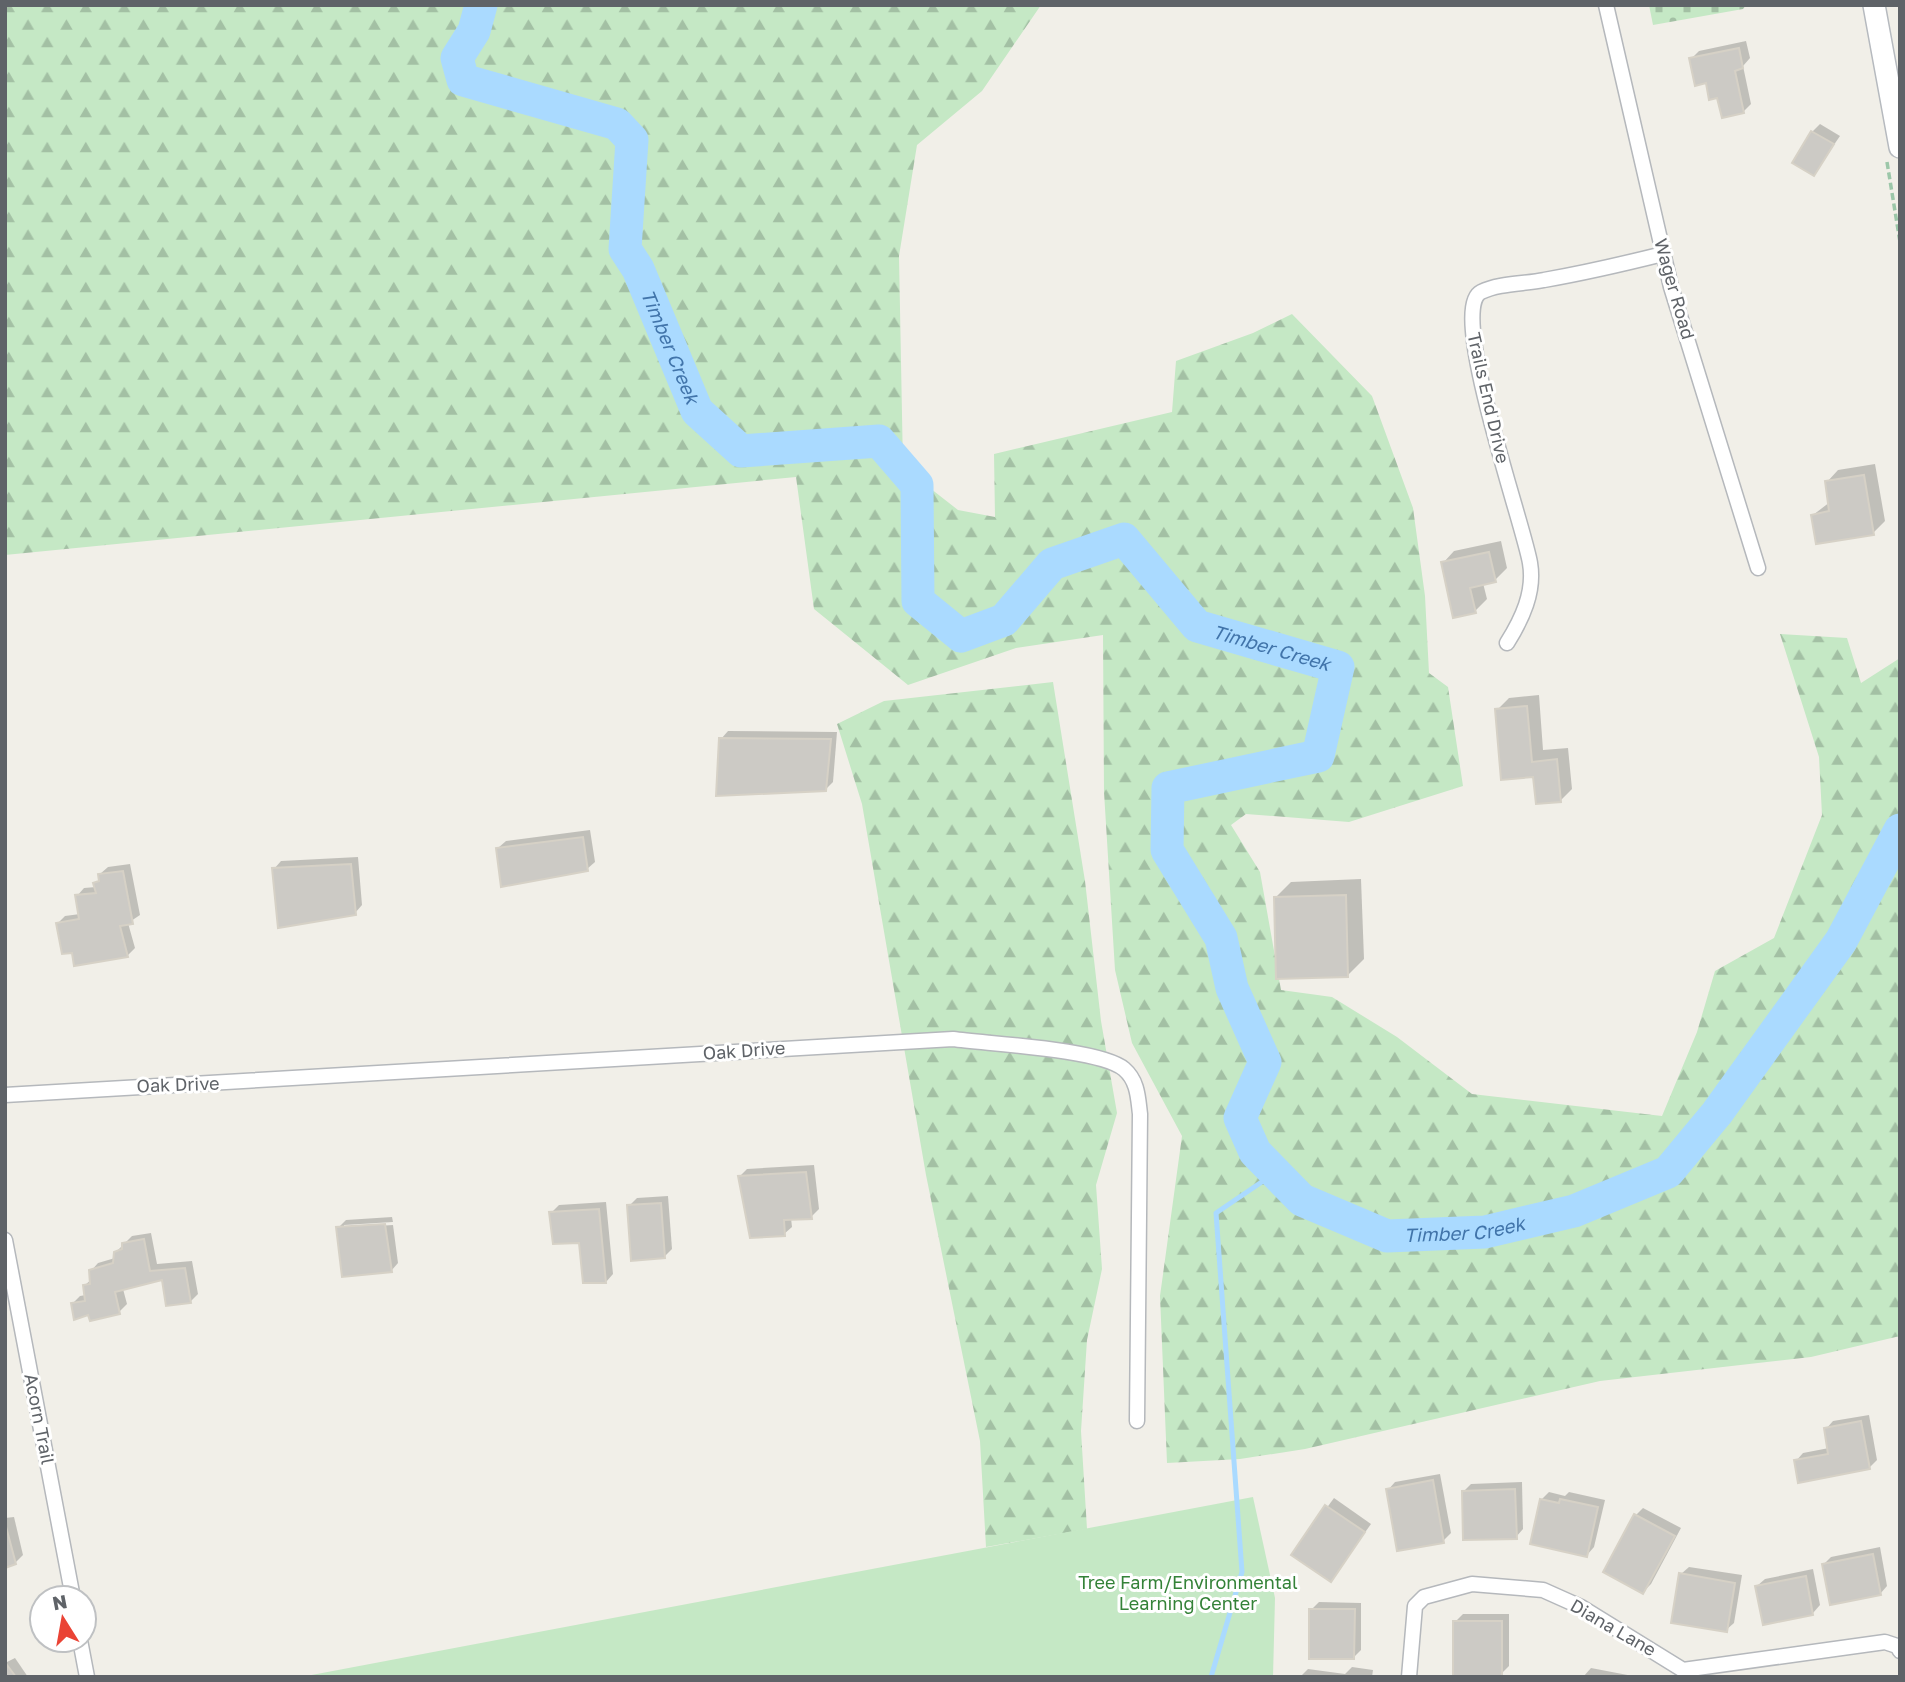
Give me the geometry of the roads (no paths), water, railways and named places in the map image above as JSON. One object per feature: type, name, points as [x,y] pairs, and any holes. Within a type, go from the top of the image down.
[{"type":"main road","points":[[1874,5],[1899,141]]},
{"type":"street","name":"Wager Road","points":[[1606,5],[1671,287],[1758,568]]},
{"type":"street","name":"Trails End Drive","points":[[1507,643],[1525,614],[1531,565],[1473,347],[1472,303],[1479,293],[1500,287],[1608,268],[1663,254]]},
{"type":"street","name":"Oak Drive","points":[[5,1095],[953,1039],[1056,1052],[1114,1063],[1133,1081],[1140,1114],[1137,1421]]},
{"type":"street","name":"Acorn Trail","points":[[5,1240],[69,1584]]},
{"type":"street","name":"Diana Lane","points":[[1409,1677],[1415,1606],[1424,1597],[1472,1584],[1543,1590],[1581,1607],[1682,1673],[1885,1642],[1899,1649]]},
{"type":"street","points":[[83,1654],[87,1677]]},
{"type":"waterway","name":"Timber Creek","points":[[481,5],[474,31],[457,58],[463,80],[617,124],[632,140],[625,249],[638,269],[697,411],[741,451],[879,441],[917,485],[918,601],[961,636],[1004,620],[1052,564],[1124,539],[1197,626],[1338,667],[1318,756],[1168,788],[1167,850],[1221,938],[1232,988],[1265,1062],[1240,1118],[1255,1152],[1302,1200],[1387,1236],[1485,1232],[1574,1211],[1668,1172],[1717,1113],[1841,941],[1900,830]]},
{"type":"waterway","points":[[1211,1677],[1242,1572],[1216,1213],[1275,1173]]},
{"type":"park label","name":"Tree Farm/Environmental Learning Center","points":[[1188,1593]]}]
